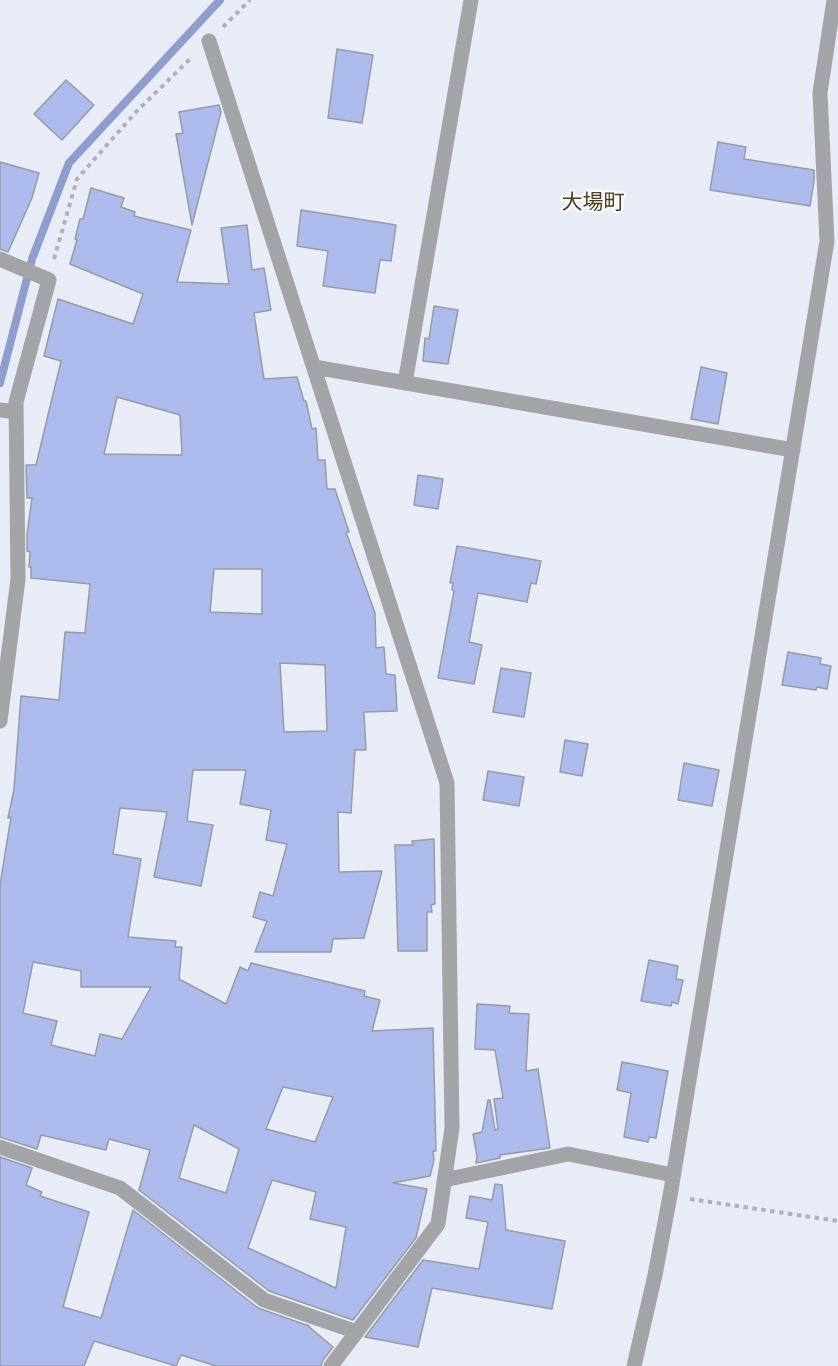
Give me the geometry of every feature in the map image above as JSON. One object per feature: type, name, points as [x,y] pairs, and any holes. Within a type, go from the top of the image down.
[{"type":"street","points":[[405,383],[471,0]]},
{"type":"street","points":[[634,1366],[655,1275],[674,1175],[827,241],[820,93],[834,0]]},
{"type":"street","points":[[209,41],[447,783],[452,1128],[438,1224],[331,1366]]},
{"type":"street","points":[[0,259],[36,274],[16,402],[10,411],[18,579],[0,721]]},
{"type":"street","points":[[314,367],[793,450]]},
{"type":"street","points":[[0,1147],[120,1188],[264,1300],[357,1332]]},
{"type":"street","points":[[444,1180],[568,1154],[674,1175]]},
{"type":"path","points":[[36,274],[58,240],[77,179],[136,112]]},
{"type":"path","points":[[670,1196],[838,1221]]},
{"type":"building","points":[[337,49],[373,55],[362,123],[328,118]]},
{"type":"building","points":[[66,80],[94,105],[62,140],[34,114]]},
{"type":"building","points":[[219,105],[221,112],[192,225],[176,134],[183,133],[179,112]]},
{"type":"building","points":[[718,142],[746,147],[744,159],[814,170],[810,206],[710,190]]},
{"type":"building","points":[[0,162],[39,173],[32,198],[8,252],[0,249]]},
{"type":"building","points":[[91,188],[124,198],[121,207],[135,212],[134,216],[191,230],[177,282],[229,284],[221,228],[247,225],[252,270],[264,268],[271,310],[254,313],[264,379],[297,377],[304,401],[306,401],[312,429],[316,428],[318,460],[325,460],[327,489],[335,489],[349,532],[346,532],[375,613],[376,648],[384,647],[386,674],[395,675],[397,711],[364,712],[366,750],[355,750],[351,813],[338,812],[339,872],[382,871],[364,938],[333,939],[331,952],[255,952],[267,921],[253,917],[260,892],[273,896],[287,844],[266,840],[271,810],[240,804],[246,770],[193,770],[187,821],[213,825],[201,886],[154,877],[167,812],[120,808],[113,854],[141,859],[128,937],[176,941],[175,947],[182,947],[179,979],[226,1004],[240,967],[248,971],[251,963],[365,991],[364,996],[380,1000],[372,1031],[433,1028],[436,1151],[433,1151],[434,1160],[430,1176],[393,1183],[427,1189],[416,1238],[353,1320],[269,1291],[139,1190],[150,1150],[109,1139],[106,1150],[41,1135],[37,1149],[0,1137],[0,885],[11,817],[8,818],[14,789],[21,696],[59,700],[65,632],[85,633],[90,584],[31,578],[27,534],[32,498],[27,498],[26,465],[36,465],[61,361],[44,356],[58,299],[133,324],[143,294],[70,264],[80,219],[83,219]],"holes":[[[117,397],[180,415],[182,455],[104,454]],[[214,569],[262,569],[262,614],[210,612]],[[280,663],[325,665],[327,731],[284,732]],[[33,962],[81,971],[81,987],[151,987],[122,1039],[100,1034],[95,1056],[51,1045],[57,1021],[23,1013]],[[283,1087],[333,1097],[315,1142],[266,1129]],[[194,1125],[239,1149],[226,1193],[179,1178]],[[272,1180],[316,1192],[310,1219],[346,1227],[336,1288],[248,1248]]]},
{"type":"building","points":[[301,210],[396,225],[391,261],[380,260],[375,293],[323,286],[328,251],[297,246]]},
{"type":"building","points":[[434,306],[458,310],[448,364],[423,361],[425,338],[429,339]]},
{"type":"building","points":[[701,367],[727,373],[718,424],[691,419]]},
{"type":"building","points":[[418,475],[443,479],[438,509],[414,505]]},
{"type":"building","points":[[457,546],[541,561],[536,584],[531,583],[527,602],[478,593],[469,642],[482,645],[474,684],[438,678],[454,591],[452,590],[453,583],[450,583]]},
{"type":"building","points":[[788,652],[821,658],[820,664],[831,666],[827,689],[817,687],[816,690],[782,685]]},
{"type":"building","points":[[501,668],[531,673],[524,717],[493,712]]},
{"type":"building","points":[[565,740],[588,744],[582,776],[560,772]]},
{"type":"building","points":[[684,763],[719,770],[712,806],[678,800]]},
{"type":"building","points":[[488,771],[524,777],[519,806],[483,800]]},
{"type":"building","points":[[434,839],[435,904],[431,905],[432,912],[427,912],[427,951],[398,951],[395,845],[413,845],[412,841]]},
{"type":"building","points":[[649,960],[678,966],[676,979],[683,980],[678,1004],[672,1002],[671,1006],[641,1001]]},
{"type":"building","points":[[477,1004],[510,1006],[509,1013],[529,1014],[526,1071],[538,1069],[550,1148],[500,1155],[500,1158],[476,1163],[473,1134],[482,1132],[488,1100],[490,1100],[495,1130],[498,1129],[494,1099],[503,1098],[495,1050],[475,1049]]},
{"type":"building","points":[[622,1062],[668,1071],[656,1138],[649,1137],[648,1142],[624,1137],[631,1093],[617,1090]]},
{"type":"building","points":[[0,1157],[32,1168],[26,1185],[42,1192],[40,1196],[89,1212],[63,1307],[101,1318],[133,1210],[258,1308],[308,1326],[333,1347],[321,1366],[216,1366],[181,1355],[176,1366],[94,1341],[84,1366],[0,1366]]},
{"type":"building","points":[[495,1184],[502,1185],[506,1230],[565,1241],[552,1309],[432,1288],[418,1347],[365,1337],[423,1260],[479,1269],[488,1222],[466,1218],[470,1196],[492,1200]]},
{"type":"waterway","points":[[0,383],[32,259],[69,163],[220,0]]},
{"type":"district","name":"大場町","points":[[593,203]]}]
